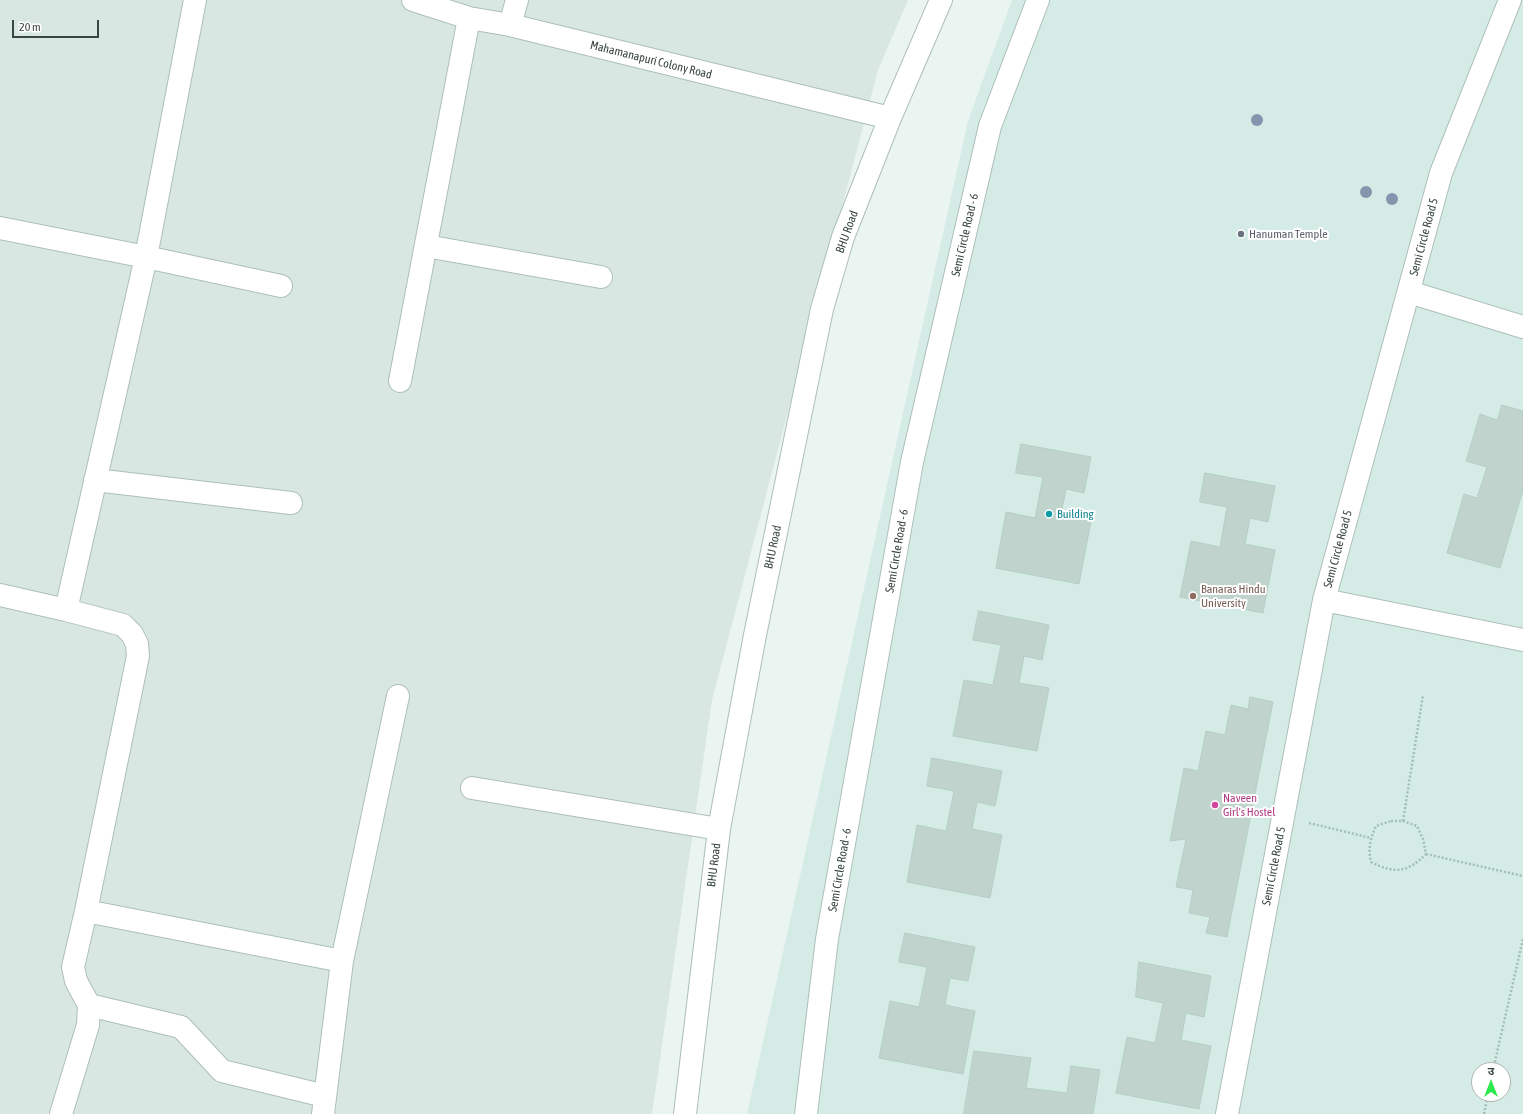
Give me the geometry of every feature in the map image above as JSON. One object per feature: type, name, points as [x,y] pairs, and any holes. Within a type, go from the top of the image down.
[{"type":"street","points":[[66,610],[146,256],[195,0]]},
{"type":"street","name":"Mahamanapuri Colony Road","points":[[413,0],[469,18],[510,25],[890,118]]},
{"type":"street","points":[[510,25],[517,0]]},
{"type":"street","name":"BHU Road","points":[[685,1114],[719,829],[755,636],[822,309],[843,237],[890,118],[941,0]]},
{"type":"street","name":"Semi Circle Road - 6","points":[[806,1114],[827,939],[912,462],[990,126],[1038,0]]},
{"type":"street","name":"Semi Circle Road 5","points":[[1227,1114],[1324,600],[1441,173],[1510,0]]},
{"type":"street","points":[[400,381],[469,18]]},
{"type":"street","points":[[0,228],[146,256],[281,286]]},
{"type":"street","points":[[426,246],[601,277]]},
{"type":"street","points":[[1409,292],[1523,327]]},
{"type":"street","points":[[95,480],[291,503]]},
{"type":"street","points":[[0,595],[123,625],[132,634],[137,644],[138,656],[74,967],[76,981],[89,1005],[88,1025],[61,1114]]},
{"type":"street","points":[[1324,600],[1523,640]]},
{"type":"street","points":[[89,1005],[182,1027],[222,1071],[324,1105],[342,961],[398,696]]},
{"type":"street","points":[[472,788],[719,829]]},
{"type":"street","points":[[86,911],[342,961]]},
{"type":"path","points":[[1403,821],[1423,695]]},
{"type":"path","points":[[1284,817],[1371,838]]},
{"type":"path","points":[[1391,821],[1403,821],[1417,826],[1423,839],[1426,854],[1416,864],[1409,868],[1398,870],[1384,868],[1371,862],[1368,851],[1376,826],[1391,821]]},
{"type":"path","points":[[1426,854],[1523,876]]},
{"type":"path","points":[[1495,1062],[1523,939]]},
{"type":"path","points":[[1484,1114],[1486,1102]]},
{"type":"shaded area","points":[[0,0],[908,0],[878,70],[712,700],[652,1114],[0,1114]]},
{"type":"shaded area","name":"Banaras Hindu University","points":[[1012,0],[1523,0],[1523,1114],[747,1114],[968,121]]},
{"type":"building","points":[[1502,405],[1523,411],[1523,490],[1500,568],[1447,553],[1464,494],[1477,498],[1487,467],[1466,461],[1480,414],[1497,420]]},
{"type":"building","name":"Building","points":[[1021,444],[1091,457],[1084,493],[1066,489],[1061,515],[1091,521],[1079,584],[996,568],[1006,512],[1035,518],[1043,477],[1016,473]]},
{"type":"building","points":[[1205,473],[1275,486],[1268,522],[1250,518],[1245,544],[1275,550],[1263,613],[1180,597],[1191,541],[1220,547],[1227,507],[1200,502]]},
{"type":"building","points":[[979,611],[1049,625],[1042,660],[1024,656],[1019,683],[1049,688],[1037,751],[953,736],[964,680],[993,685],[1001,645],[973,640]]},
{"type":"building","name":"Naveen Girl's Hostel","points":[[1250,697],[1273,702],[1227,937],[1206,933],[1210,917],[1189,913],[1193,890],[1176,887],[1186,839],[1170,841],[1184,768],[1198,771],[1206,731],[1225,735],[1231,705],[1248,709]]},
{"type":"building","points":[[932,758],[1002,771],[995,806],[977,802],[972,829],[1002,835],[990,898],[907,882],[917,825],[946,831],[954,791],[927,786]]},
{"type":"building","points":[[905,933],[975,947],[968,981],[950,978],[945,1005],[975,1011],[963,1074],[879,1058],[890,1001],[919,1007],[927,967],[899,962]]},
{"type":"building","points":[[1139,962],[1211,976],[1204,1017],[1186,1013],[1181,1040],[1211,1046],[1199,1109],[1116,1093],[1127,1037],[1155,1043],[1163,1003],[1136,997]]},
{"type":"building","points":[[974,1051],[1031,1058],[1026,1088],[1067,1093],[1071,1066],[1100,1070],[1093,1114],[964,1114]]},
{"type":"place","name":"Hanuman Temple","points":[[1241,234]]},
{"type":"place","name":"Building","points":[[1049,514]]},
{"type":"place","name":"Banaras Hindu University","points":[[1193,596]]},
{"type":"place","name":"Naveen Girl's Hostel","points":[[1215,805]]}]
